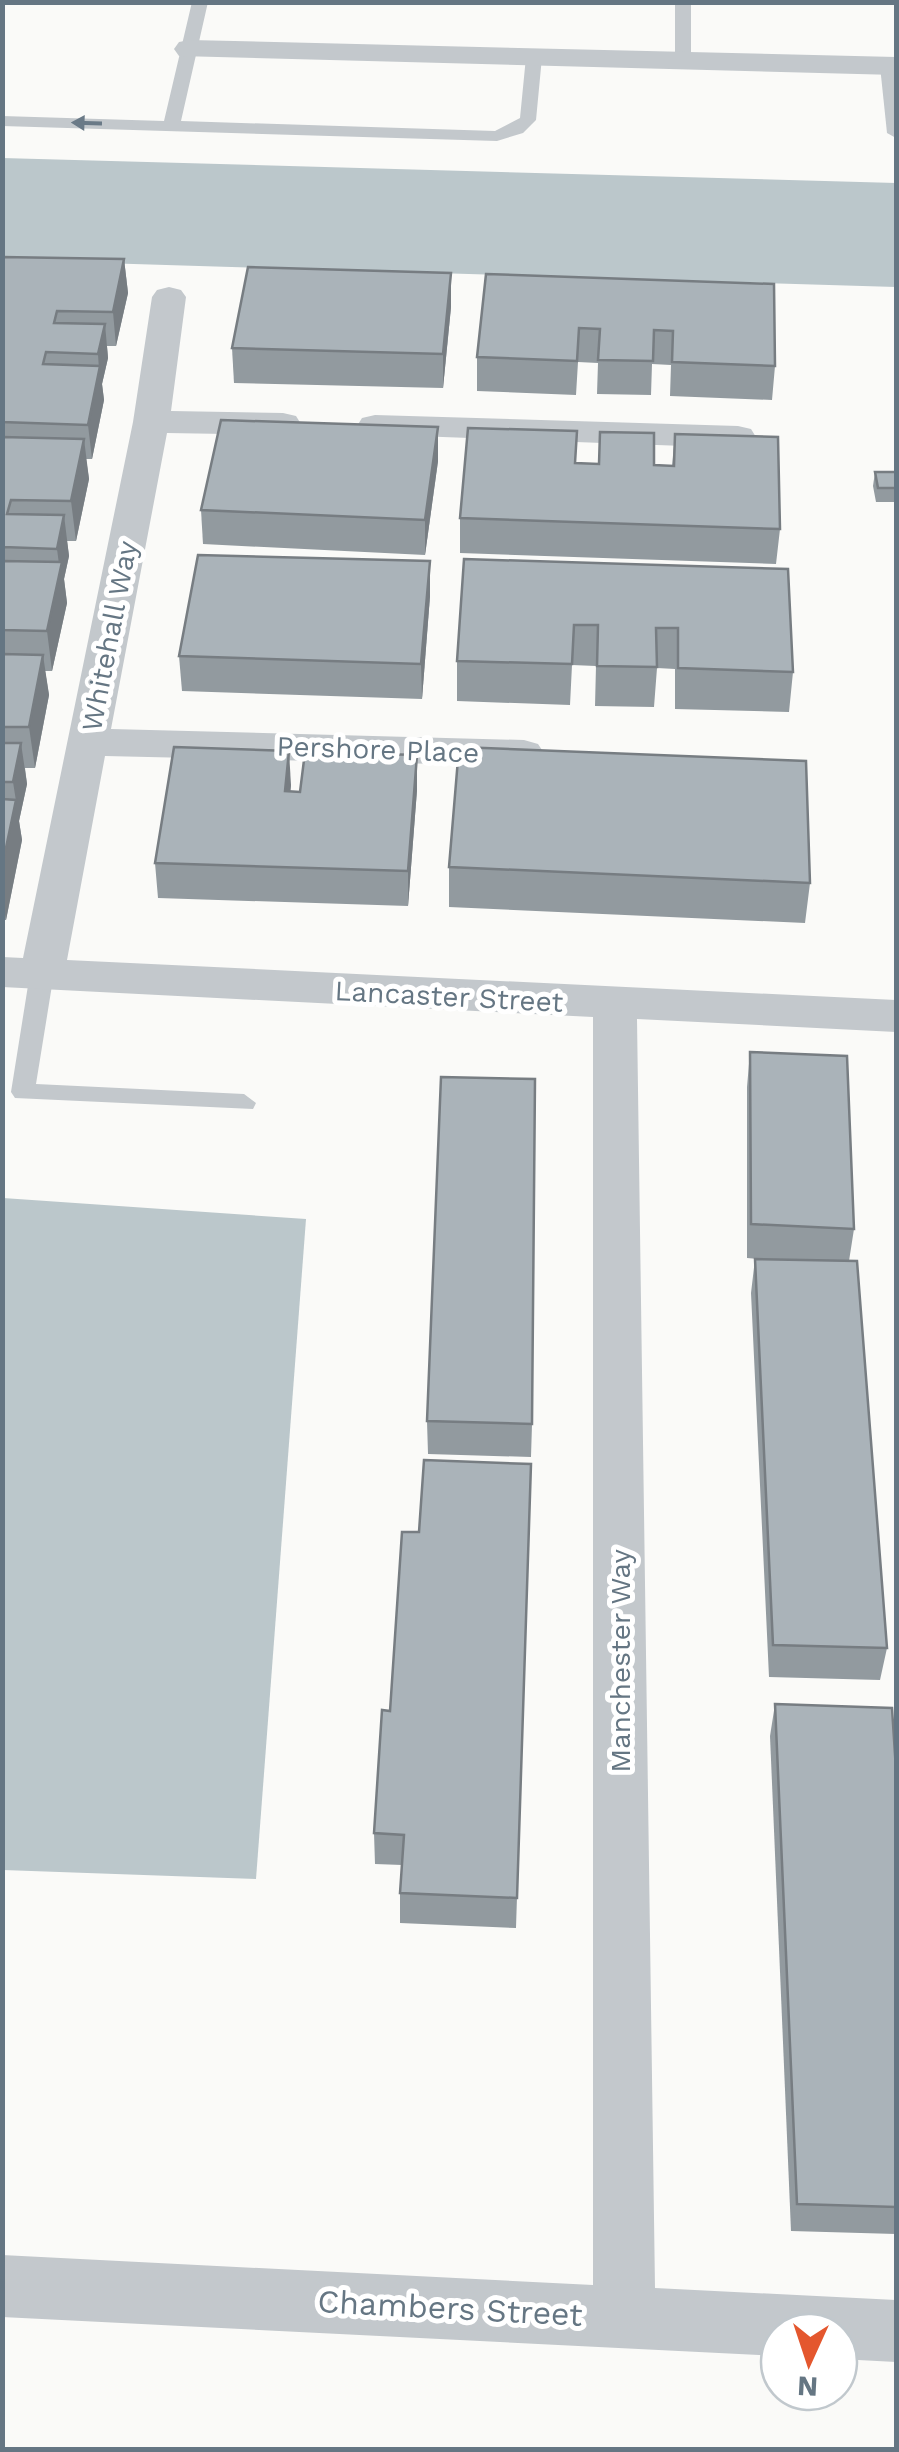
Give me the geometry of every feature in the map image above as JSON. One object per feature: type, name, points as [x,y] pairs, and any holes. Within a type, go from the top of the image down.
[{"type":"street","points":[[190,48],[892,66]]},
{"type":"street","name":"Whitehall Way","points":[[22,972],[88,742],[152,422],[169,297]]},
{"type":"street","points":[[152,422],[309,424]]},
{"type":"street","points":[[349,425],[751,438]]},
{"type":"street","name":"Pershore Place","points":[[88,742],[555,754]]},
{"type":"street","name":"Lancaster Street","points":[[22,972],[615,1005],[896,1016]]},
{"type":"street","name":"Manchester Way","points":[[615,1005],[624,2317]]},
{"type":"street","name":"Chambers Street","points":[[2,2286],[896,2331]]},
{"type":"lane","points":[[171,126],[200,2]]},
{"type":"lane","points":[[683,2],[683,61]]},
{"type":"lane","points":[[2,121],[497,136],[516,130],[528,120],[534,57]]},
{"type":"lane","points":[[892,66],[896,133]]},
{"type":"lane","points":[[22,972],[13,1091],[244,1103]]},
{"type":"shaded area","points":[[2,158],[896,183],[896,287],[3,260]]},
{"type":"shaded area","points":[[3,1198],[306,1219],[256,1879],[3,1870]]},
{"type":"building","points":[[2,257],[124,259],[113,312],[57,311],[54,323],[105,324],[98,354],[46,352],[43,364],[100,366],[88,425],[2,422]]},
{"type":"building","points":[[248,267],[451,273],[443,354],[232,348]]},
{"type":"building","points":[[486,274],[774,284],[775,366],[672,362],[673,331],[654,330],[653,361],[598,360],[600,329],[579,328],[577,361],[477,357]]},
{"type":"building","points":[[221,420],[438,427],[425,520],[201,510]]},
{"type":"building","points":[[468,428],[577,431],[575,463],[599,464],[600,432],[654,433],[654,465],[674,466],[675,434],[778,437],[780,529],[460,518]]},
{"type":"building","points":[[2,437],[84,439],[71,501],[11,500],[7,514],[64,515],[57,549],[4,547],[2,553]]},
{"type":"building","points":[[875,472],[896,472],[896,488],[878,488]]},
{"type":"building","points":[[198,555],[430,561],[421,664],[179,656]]},
{"type":"building","points":[[464,559],[788,569],[793,672],[678,668],[678,628],[656,628],[657,667],[597,666],[598,625],[574,625],[572,664],[457,661]]},
{"type":"building","points":[[2,561],[62,562],[47,631],[2,630]]},
{"type":"building","points":[[2,654],[43,655],[29,727],[2,727]]},
{"type":"building","points":[[2,743],[21,743],[13,782],[2,782]]},
{"type":"building","points":[[174,747],[289,751],[285,791],[300,792],[305,752],[417,755],[408,871],[155,863]]},
{"type":"building","points":[[459,747],[806,761],[810,883],[449,867]]},
{"type":"building","points":[[2,799],[16,800],[2,867]]},
{"type":"building","points":[[750,1052],[847,1056],[854,1229],[751,1224]]},
{"type":"building","points":[[441,1077],[535,1079],[532,1424],[427,1421]]},
{"type":"building","points":[[755,1259],[857,1261],[887,1648],[773,1645]]},
{"type":"building","points":[[424,1460],[531,1464],[517,1898],[400,1893],[404,1835],[374,1833],[382,1710],[390,1711],[402,1532],[419,1532]]},
{"type":"building","points":[[775,1704],[892,1708],[896,1770],[896,2207],[797,2204]]}]
